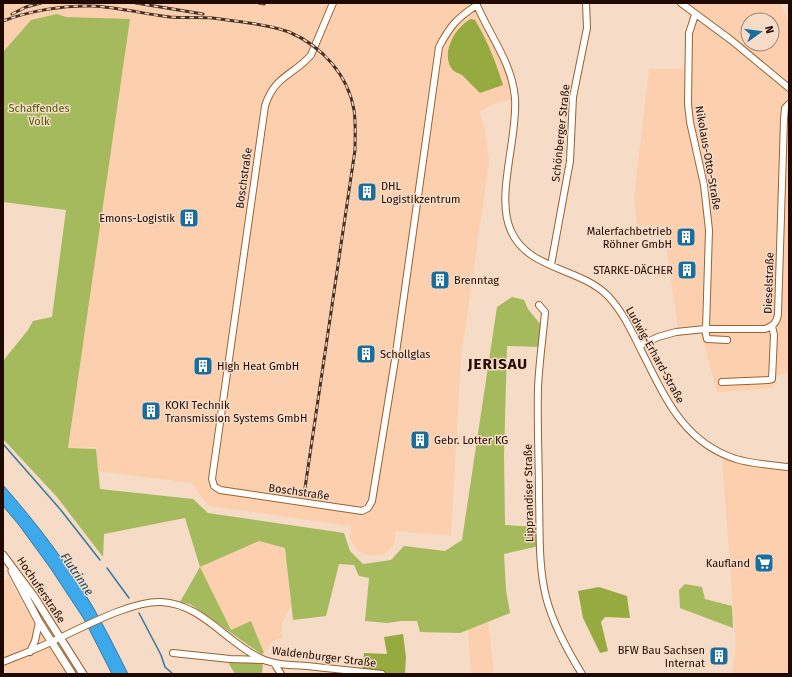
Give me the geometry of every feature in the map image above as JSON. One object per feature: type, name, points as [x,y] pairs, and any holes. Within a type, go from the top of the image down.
[{"type":"main road","name":"Hochuferstraße","points":[[3,555],[39,622],[72,674]]},
{"type":"main road","name":"Hochuferstraße","points":[[3,555],[32,593],[83,674]]},
{"type":"street","name":"Boschstraße","points":[[333,3],[311,55],[278,82],[272,89],[265,106],[212,479],[214,486],[220,490],[362,511],[368,508],[372,501],[395,360],[439,46],[449,29],[462,15],[477,4]]},
{"type":"street","name":"Schönberger Straße","points":[[551,265],[570,161],[574,97],[587,28],[586,3]]},
{"type":"street","points":[[681,3],[731,40],[789,88]]},
{"type":"street","name":"Ludwig-Erhard-Straße","points":[[477,4],[503,54],[512,78],[515,99],[514,130],[506,193],[505,215],[511,232],[525,251],[551,265],[590,282],[607,295],[621,311],[670,405],[686,427],[708,446],[736,458],[750,462],[789,467]]},
{"type":"street","name":"Nikolaus-Otto-Straße","points":[[695,14],[689,34],[688,104],[690,122],[704,185],[708,223],[706,329]]},
{"type":"street","name":"Dieselstraße","points":[[639,346],[658,337],[676,332],[706,329],[765,329],[772,326],[777,321],[784,119],[786,108],[789,104]]},
{"type":"street","name":"Lipprandiser Straße","points":[[539,304],[545,312],[538,386],[537,426],[539,546],[543,581],[546,598],[557,627],[571,657],[582,674]]},
{"type":"street","points":[[722,382],[772,379],[774,335],[772,326]]},
{"type":"street","points":[[706,329],[707,339],[727,340]]},
{"type":"street","name":"Waldenburger Straße","points":[[3,662],[30,652],[124,610],[144,604],[160,602],[174,604],[190,609],[204,617],[249,652],[263,660]]},
{"type":"street","points":[[30,652],[35,641],[39,622]]},
{"type":"street","name":"Waldenburger Straße","points":[[173,653],[230,659],[263,660],[274,663],[382,674]]},
{"type":"street","points":[[274,663],[281,674]]},
{"type":"shaded area","points":[[3,3],[473,3],[480,21],[504,64],[511,87],[512,99],[491,105],[479,112],[485,129],[489,162],[461,359],[451,536],[396,531],[394,545],[384,554],[370,556],[358,551],[350,539],[351,526],[209,506],[191,483],[98,471],[96,447],[68,448],[130,19],[66,17],[57,14],[31,20],[3,52]]},
{"type":"shaded area","points":[[687,3],[780,3],[789,22],[789,373],[776,376],[773,388],[717,392],[701,333],[679,335],[663,226],[637,226],[634,198],[649,69],[684,69],[689,13]]},
{"type":"shaded area","points":[[722,458],[751,465],[789,469],[789,674],[732,674],[736,648]]},
{"type":"shaded area","points":[[259,541],[285,548],[291,606],[282,623],[282,638],[273,641],[264,653],[251,621],[231,630],[200,567]]},
{"type":"shaded area","points":[[9,578],[33,621],[69,674],[3,674],[3,581]]},
{"type":"shaded area","points":[[488,621],[494,674],[471,674],[468,630]]},
{"type":"green space","name":"Schaffendes Volk","points":[[57,14],[66,17],[130,19],[68,448],[96,449],[100,489],[193,499],[208,513],[344,533],[350,551],[363,564],[391,560],[404,546],[445,551],[462,540],[497,307],[512,297],[524,300],[528,309],[541,325],[542,347],[507,346],[504,456],[505,525],[539,527],[539,546],[504,554],[506,590],[510,613],[460,633],[420,632],[417,621],[387,623],[365,621],[369,578],[359,576],[354,565],[339,564],[326,616],[293,620],[285,548],[259,541],[200,567],[185,518],[104,534],[103,557],[57,497],[3,439],[3,361],[28,330],[33,321],[52,317],[66,210],[3,202],[3,52],[31,20]]},
{"type":"green space","points":[[471,19],[475,20],[483,35],[503,85],[480,93],[462,75],[453,70],[449,63],[448,55],[451,41],[455,34]]},
{"type":"green space","points":[[200,567],[231,630],[251,621],[264,653],[261,654],[190,604],[180,602]]},
{"type":"green space","points":[[685,584],[702,587],[705,599],[732,606],[733,628],[680,608],[679,590]]},
{"type":"green space","points":[[599,587],[627,596],[630,618],[605,617],[601,622],[608,651],[600,653],[583,618],[578,591]]},
{"type":"green space","points":[[403,634],[406,657],[405,674],[362,672],[364,653],[387,654],[384,637]]},
{"type":"green space","points":[[230,659],[263,660],[262,674],[235,674],[229,664]]},
{"type":"water","points":[[3,485],[28,514],[74,576],[98,617],[128,674],[112,674],[84,619],[51,569],[19,525],[3,506]]},
{"type":"waterway","points":[[3,444],[60,509],[100,560]]},
{"type":"waterway","points":[[107,568],[129,598]]},
{"type":"waterway","points":[[139,613],[161,655],[165,667],[173,674]]},
{"type":"railway","points":[[12,14],[26,7],[41,3]]},
{"type":"railway","points":[[136,3],[203,14]]},
{"type":"railway","points":[[259,3],[264,4]]},
{"type":"railway","points":[[3,21],[24,14],[47,9],[81,6],[112,8],[170,17],[212,18],[251,23],[281,29],[312,45],[332,63],[346,85],[351,97],[354,110],[355,150],[305,488]]},
{"type":"place","name":"DHL Logistikzentrum","points":[[367,192]]},
{"type":"place","name":"Emons-Logistik","points":[[189,218]]},
{"type":"place","name":"Malerfachbetrieb Röhner GmbH","points":[[686,237]]},
{"type":"place","name":"STARKE-DÄCHER","points":[[687,270]]},
{"type":"place","name":"Brenntag","points":[[440,280]]},
{"type":"place","name":"Schollglas","points":[[366,354]]},
{"type":"place","name":"High Heat GmbH","points":[[203,366]]},
{"type":"place","name":"KOKI Technik Transmission Systems GmbH","points":[[151,411]]},
{"type":"place","name":"Gebr. Lotter KG","points":[[420,440]]},
{"type":"place","name":"Kaufland","points":[[764,563]]},
{"type":"place","name":"BFW Bau Sachsen Internat","points":[[719,656]]},
{"type":"district","name":"JERISAU","points":[[498,364]]},
{"type":"water label","name":"Flutrinne","points":[[77,574]]}]
